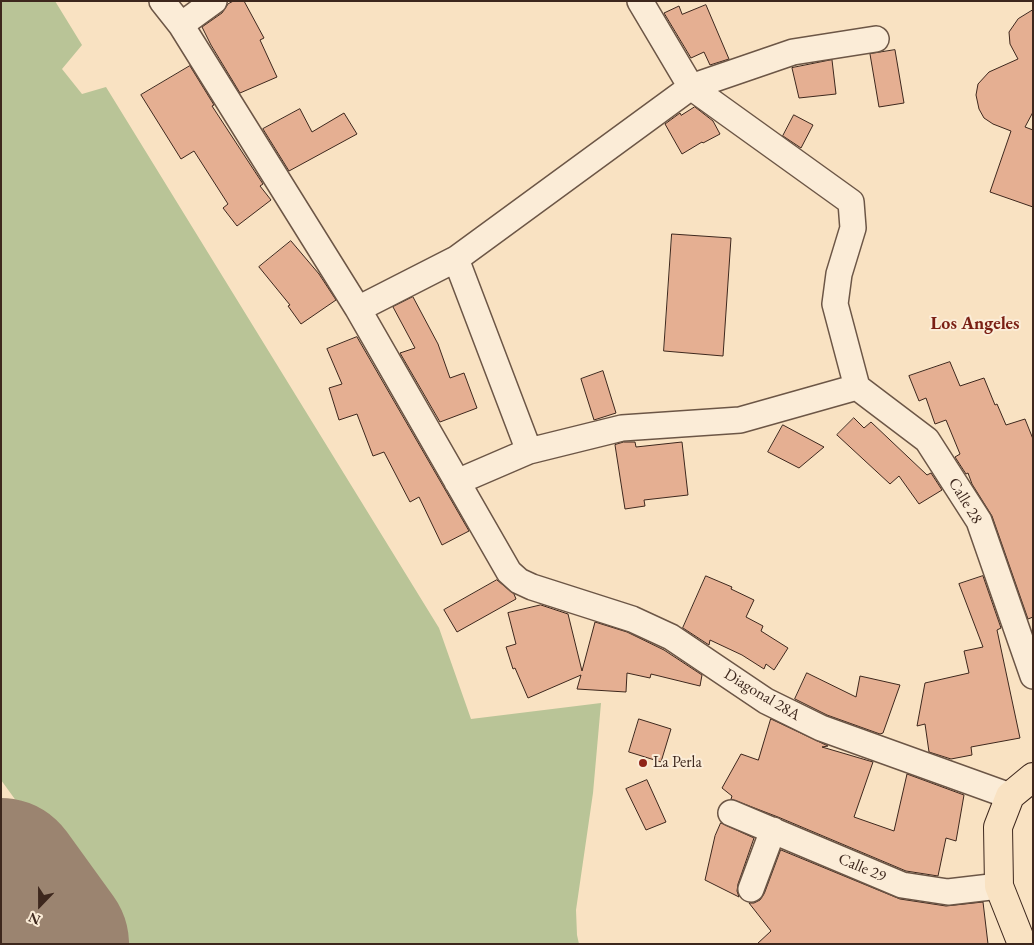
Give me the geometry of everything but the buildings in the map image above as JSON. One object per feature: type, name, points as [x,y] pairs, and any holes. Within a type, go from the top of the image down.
[{"type":"main road","points":[[1022,944],[999,886],[998,827],[1010,796],[1033,778]]},
{"type":"street","points":[[162,1],[181,26],[358,309],[457,482],[529,452],[622,428],[740,420],[857,387],[835,304],[839,274],[853,228],[850,202],[691,87],[640,1]]},
{"type":"street","points":[[181,26],[214,1]]},
{"type":"street","points":[[358,309],[456,259],[691,87],[793,52],[876,39]]},
{"type":"street","points":[[456,259],[529,452]]},
{"type":"street","name":"Calle 28","points":[[857,387],[927,440],[979,521],[1033,676]]},
{"type":"street","name":"Diagonal 28A","points":[[457,482],[509,572],[519,581],[632,619],[671,637],[766,702],[821,728],[1010,796]]},
{"type":"street","name":"Calle 29","points":[[731,813],[902,885],[948,892],[999,886]]},
{"type":"street","points":[[751,889],[773,830]]},
{"type":"green space","points":[[1,1],[55,1],[82,45],[62,69],[82,94],[106,87],[439,628],[471,719],[601,703],[593,793],[576,910],[579,944],[120,944],[1,780]]},
{"type":"runway","points":[[1,879],[48,944]]},
{"type":"place","name":"La Perla","points":[[643,763]]},
{"type":"district","name":"Los Angeles","points":[[975,324]]}]
